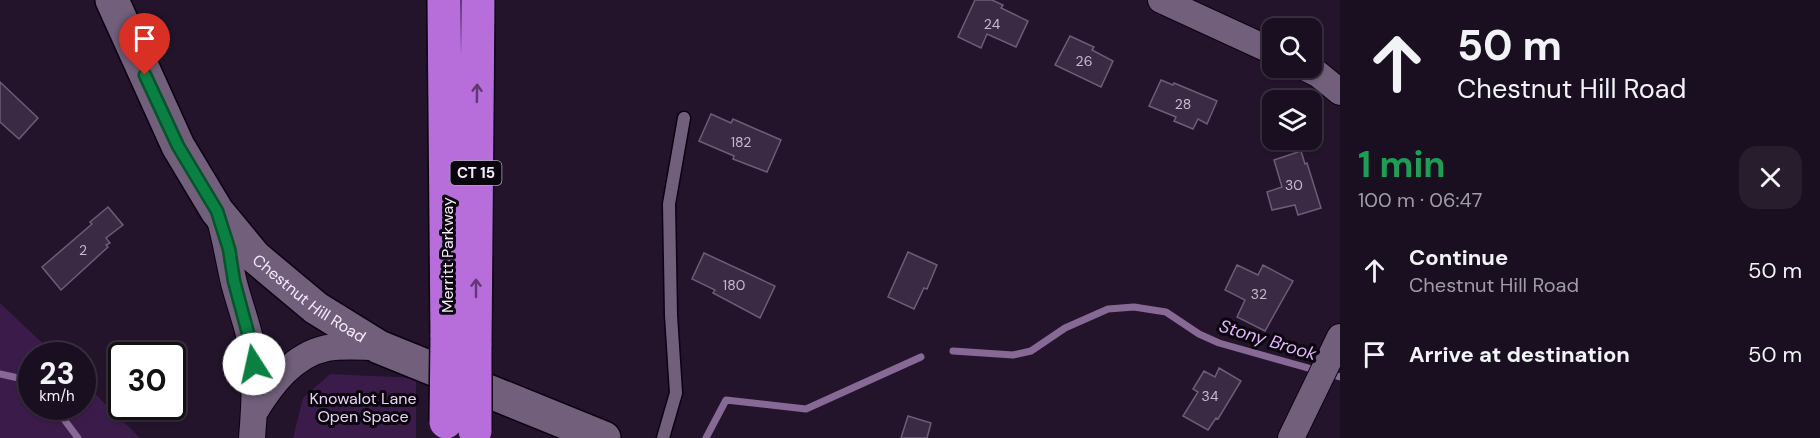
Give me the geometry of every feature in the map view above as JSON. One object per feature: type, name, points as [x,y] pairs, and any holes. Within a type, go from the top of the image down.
[{"type":"highway","name":"Merritt Parkway","points":[[444,0],[461,341],[461,432]]},
{"type":"highway","name":"Merritt Parkway","points":[[461,341],[478,0]]},
{"type":"main road","name":"Chestnut Hill Road","points":[[112,0],[167,124],[217,211],[255,257],[296,293],[339,324],[379,347],[604,438]]},
{"type":"street","points":[[1161,0],[1262,46]]},
{"type":"street","points":[[1322,77],[1340,92]]},
{"type":"street","points":[[217,211],[229,249],[234,281],[254,364],[252,438]]},
{"type":"street","points":[[254,413],[269,388],[308,355],[328,348],[379,347]]},
{"type":"street","points":[[1291,438],[1335,349]]},
{"type":"lane","points":[[663,438],[676,393],[671,315],[669,204],[684,118]]},
{"type":"green space","points":[[0,303],[41,342],[18,342],[18,420],[96,420],[96,395],[108,407],[108,420],[122,420],[140,438],[0,438]]},
{"type":"green space","name":"Knowalot Lane Open Space","points":[[330,374],[416,378],[416,438],[293,438],[303,398]]},
{"type":"building","points":[[975,0],[992,0],[1003,5],[1001,8],[1028,21],[1016,47],[987,34],[981,48],[958,37]]},
{"type":"building","points":[[1070,36],[1094,47],[1092,50],[1113,61],[1101,87],[1055,65]]},
{"type":"building","points":[[1161,80],[1217,101],[1207,124],[1198,119],[1193,129],[1174,121],[1176,117],[1149,106]]},
{"type":"building","points":[[0,82],[38,118],[19,139],[0,122]]},
{"type":"building","points":[[711,114],[731,123],[733,119],[781,140],[767,172],[733,159],[734,156],[699,141]]},
{"type":"building","points":[[1301,151],[1321,208],[1298,215],[1295,205],[1272,210],[1267,192],[1282,187],[1274,160]]},
{"type":"building","points":[[108,207],[123,225],[106,238],[110,243],[106,245],[108,247],[61,290],[42,267],[92,224],[90,222]]},
{"type":"building","points":[[908,252],[937,265],[927,289],[924,288],[914,309],[888,297]]},
{"type":"building","points":[[704,253],[775,286],[760,318],[713,293],[715,290],[692,279]]},
{"type":"building","points":[[1237,265],[1258,275],[1263,265],[1293,281],[1265,331],[1237,317],[1245,300],[1225,290]]},
{"type":"building","points":[[1219,368],[1241,381],[1218,419],[1216,418],[1208,430],[1183,416],[1198,392],[1193,389],[1204,371],[1215,377]]},
{"type":"building","points":[[908,416],[931,423],[927,438],[901,438]]},
{"type":"waterway","name":"Stony Brook","points":[[953,351],[1013,355],[1031,351],[1065,328],[1108,309],[1134,307],[1166,312],[1199,334],[1219,343],[1340,377]]},
{"type":"waterway","name":"Stony Brook","points":[[706,438],[726,400],[806,409],[921,357]]},
{"type":"waterway","name":"Stony Brook","points":[[0,374],[18,378]]},
{"type":"waterway","name":"Stony Brook","points":[[64,420],[78,438]]},
{"type":"route","points":[[145,75],[178,146],[217,211],[229,249],[234,281],[254,364]]}]
